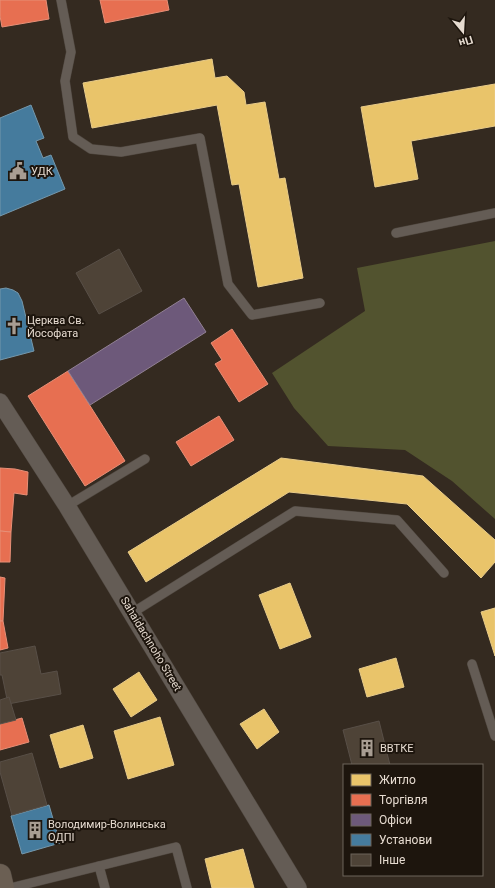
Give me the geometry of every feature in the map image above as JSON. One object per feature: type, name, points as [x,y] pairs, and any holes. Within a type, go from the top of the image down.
[{"type":"main road","points":[[0,875],[3,888]]},
{"type":"street","name":"Sahaidachnoho Street","points":[[0,402],[67,506],[298,888]]},
{"type":"lane","points":[[61,0],[71,52],[65,81],[73,137],[91,149],[121,152],[200,138],[228,284],[252,315],[320,303]]},
{"type":"lane","points":[[396,233],[495,213]]},
{"type":"lane","points":[[67,506],[145,459]]},
{"type":"lane","points":[[132,613],[295,511],[397,520],[444,573]]},
{"type":"lane","points":[[472,664],[495,736]]},
{"type":"lane","points":[[10,888],[176,846],[187,888]]},
{"type":"lane","points":[[99,866],[105,888]]},
{"type":"green space","points":[[495,241],[495,519],[452,481],[405,450],[328,446],[294,408],[272,373],[365,311],[357,268]]},
{"type":"building: Житло","points":[[212,59],[215,78],[227,76],[244,92],[246,105],[265,102],[279,179],[285,178],[303,278],[258,287],[239,184],[232,185],[217,105],[92,128],[83,83]]},
{"type":"building: Житло","points":[[495,84],[495,126],[411,141],[418,179],[375,187],[361,107]]},
{"type":"building: Житло","points":[[281,458],[423,476],[495,540],[495,562],[481,578],[407,504],[289,492],[146,582],[128,552]]},
{"type":"building: Житло","points":[[290,583],[311,637],[280,649],[259,595]]},
{"type":"building: Житло","points":[[495,608],[495,656],[481,612]]},
{"type":"building: Житло","points":[[396,658],[404,687],[367,697],[359,669]]},
{"type":"building: Житло","points":[[139,672],[157,700],[131,717],[113,689]]},
{"type":"building: Житло","points":[[264,709],[279,732],[257,749],[240,724]]},
{"type":"building: Житло","points":[[160,717],[174,765],[128,779],[114,731]]},
{"type":"building: Житло","points":[[83,725],[93,758],[60,768],[50,735]]},
{"type":"building: Житло","points":[[243,849],[254,888],[212,888],[205,859]]},
{"type":"building: Торгівля","points":[[0,0],[46,0],[49,19],[2,27]]},
{"type":"building: Торгівля","points":[[100,0],[167,0],[169,10],[105,23]]},
{"type":"building: Торгівля","points":[[232,329],[268,384],[239,402],[215,364],[222,360],[211,343]]},
{"type":"building: Торгівля","points":[[68,371],[125,461],[85,486],[28,396]]},
{"type":"building: Торгівля","points":[[219,416],[234,440],[191,466],[176,442]]},
{"type":"building: Торгівля","points":[[0,468],[28,472],[27,495],[14,493],[11,532],[0,531]]},
{"type":"building: Торгівля","points":[[0,531],[11,532],[10,562],[0,562]]},
{"type":"building: Торгівля","points":[[0,577],[5,578],[3,621],[0,621]]},
{"type":"building: Торгівля","points":[[0,621],[3,621],[8,648],[0,650]]},
{"type":"building: Торгівля","points":[[22,718],[29,742],[0,750],[0,724]]},
{"type":"building: Офіси","points":[[184,298],[206,332],[90,405],[68,371]]},
{"type":"building: Установи","points":[[31,105],[44,138],[36,141],[43,158],[51,155],[65,189],[0,216],[0,118]]},
{"type":"building: Установи","name":"Церква Св. Йософата","points":[[6,288],[18,293],[22,301],[34,351],[0,360],[0,289]]},
{"type":"building: Установи","name":"Володимир-Волинська ОДПІ","points":[[49,805],[60,843],[22,854],[11,816]]},
{"type":"building: Інше","points":[[119,249],[142,291],[99,314],[76,273]]},
{"type":"building: Інше","points":[[35,646],[41,674],[57,671],[61,694],[8,704],[2,675],[0,675],[0,653]]},
{"type":"building: Інше","points":[[9,697],[16,720],[0,724],[0,700]]},
{"type":"building: Інше","name":"ВВТКЕ","points":[[379,721],[390,764],[352,764],[343,730]]},
{"type":"building: Інше","points":[[32,753],[47,805],[12,815],[0,772],[0,762]]},
{"type":"place","name":"УДК","points":[[18,171]]},
{"type":"place","name":"Церква Св. Йософата","points":[[14,326]]},
{"type":"place","name":"ВВТКЕ","points":[[367,748]]},
{"type":"place","name":"Володимир-Волинська ОДПІ","points":[[35,830]]}]
